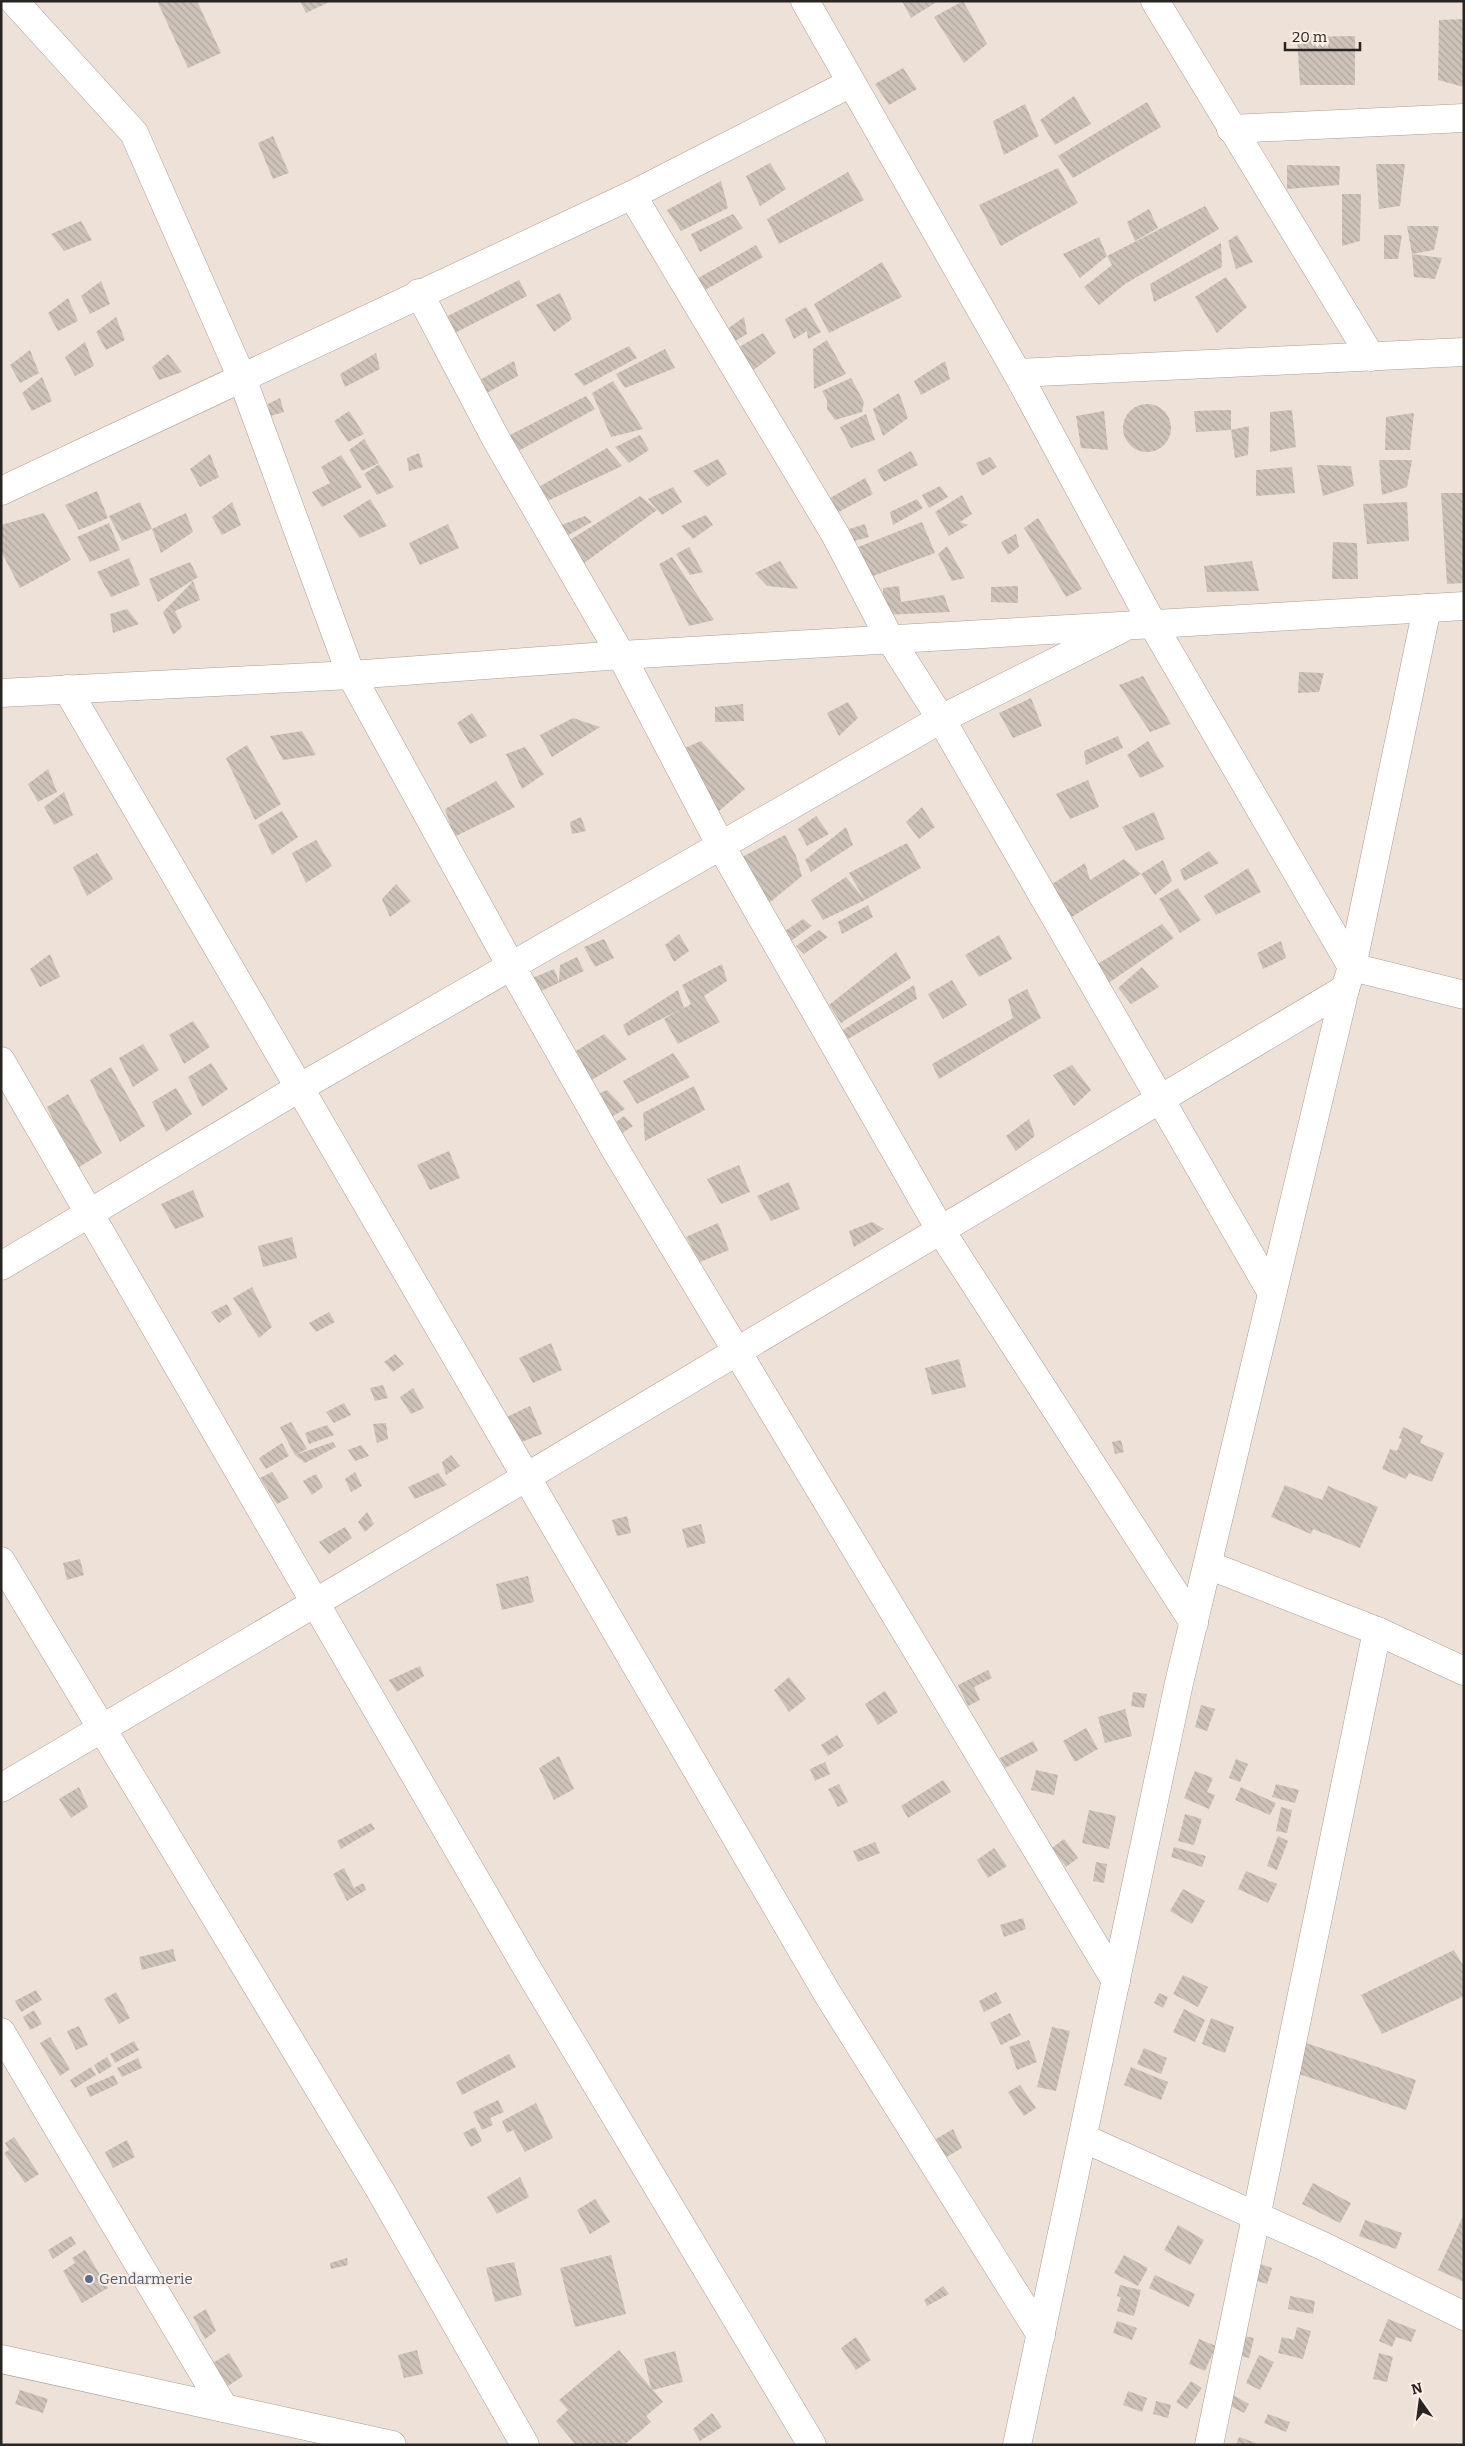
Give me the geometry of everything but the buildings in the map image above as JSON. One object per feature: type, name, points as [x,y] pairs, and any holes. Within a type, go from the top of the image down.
[{"type":"street","points":[[14,1],[134,133],[242,378],[351,674],[511,966],[615,1149],[1116,1980]]},
{"type":"street","points":[[805,1],[1017,373],[1142,623],[1349,978]]},
{"type":"street","points":[[1155,1],[1231,129],[1371,356]]},
{"type":"street","points":[[1,491],[419,293],[632,195],[852,83]]},
{"type":"street","points":[[1231,129],[1464,118]]},
{"type":"street","points":[[632,195],[834,534],[890,638],[941,719],[1272,1293]]},
{"type":"street","points":[[419,293],[496,439],[621,655],[721,846],[941,1231],[1194,1623]]},
{"type":"street","points":[[1017,373],[1464,352]]},
{"type":"street","points":[[1,693],[351,674],[621,655],[1142,623],[1464,606]]},
{"type":"street","points":[[1017,2445],[1194,1623],[1349,978],[1427,608]]},
{"type":"street","points":[[1,1266],[299,1088],[941,719],[1142,623]]},
{"type":"street","points":[[67,689],[827,1993],[1041,2335]]},
{"type":"street","points":[[1,1788],[941,1231],[1160,1099],[1349,978],[1464,994]]},
{"type":"street","points":[[1,1061],[524,1964],[812,2445]]},
{"type":"street","points":[[1,1561],[380,2190],[525,2445]]},
{"type":"street","points":[[1208,1565],[1377,1631],[1464,1670]]},
{"type":"street","points":[[1209,2445],[1377,1631]]},
{"type":"street","points":[[1,2032],[224,2408]]},
{"type":"street","points":[[1083,2138],[1323,2246],[1464,2316]]},
{"type":"street","points":[[1,2359],[392,2445]]},
{"type":"place","name":"Gendarmerie","points":[[89,2279]]}]
